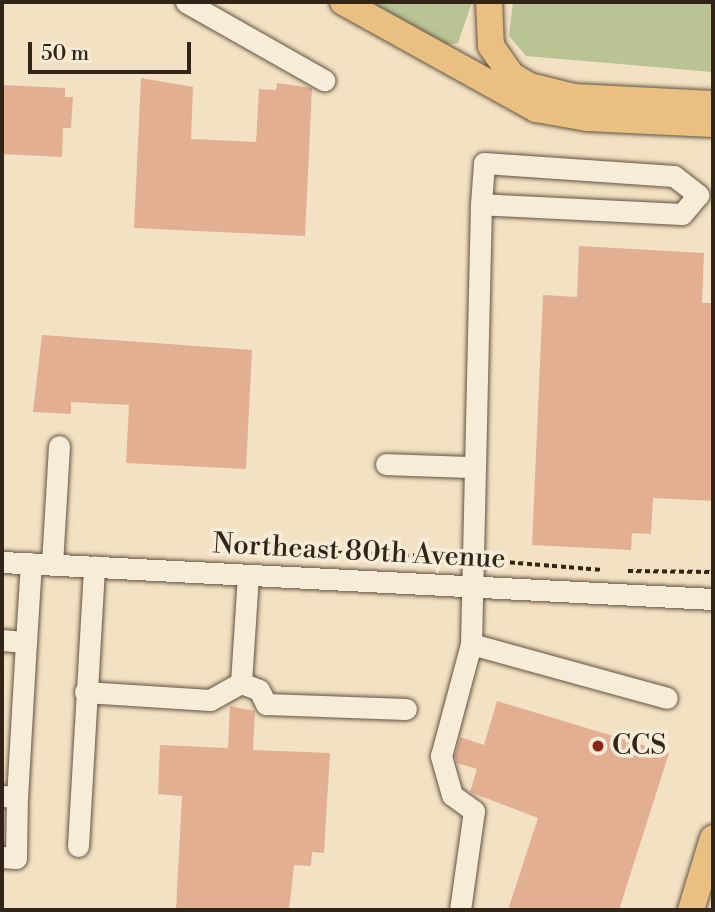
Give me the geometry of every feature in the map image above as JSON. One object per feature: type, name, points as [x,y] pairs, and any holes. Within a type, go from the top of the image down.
[{"type":"main road","points":[[343,2],[536,109],[587,118],[713,124]]},
{"type":"main road","points":[[489,2],[491,46],[511,75],[529,86],[574,97],[713,104]]},
{"type":"main road","points":[[691,910],[713,838]]},
{"type":"street","points":[[186,2],[324,80]]},
{"type":"street","points":[[460,910],[474,811],[452,795],[441,756],[471,644],[469,586],[481,204],[484,163],[674,176],[698,195],[682,214],[481,204]]},
{"type":"street","points":[[52,564],[59,446]]},
{"type":"street","points":[[386,464],[473,467]]},
{"type":"street","name":"Northeast 80th Avenue","points":[[2,562],[713,599]]},
{"type":"street","points":[[2,857],[16,858],[9,797],[26,642],[31,563]]},
{"type":"street","points":[[78,846],[94,566]]},
{"type":"street","points":[[241,682],[248,575]]},
{"type":"street","points":[[2,640],[26,642]]},
{"type":"street","points":[[471,644],[667,698]]},
{"type":"street","points":[[85,692],[210,700],[241,682]]},
{"type":"street","points":[[241,682],[259,690],[266,704],[406,709]]},
{"type":"path","points":[[328,552],[470,556],[605,571],[713,572]]},
{"type":"green space","points":[[371,2],[472,2],[458,43],[447,45]]},
{"type":"green space","points":[[513,2],[713,2],[713,72],[526,56],[509,36]]},
{"type":"building","points":[[141,78],[193,87],[191,139],[256,142],[259,89],[276,90],[277,83],[312,88],[305,236],[134,228]]},
{"type":"building","points":[[2,85],[65,88],[65,97],[73,97],[71,128],[63,128],[62,157],[2,154]]},
{"type":"building","points":[[579,246],[704,253],[702,303],[713,303],[713,501],[653,498],[651,534],[632,533],[631,550],[532,545],[543,295],[577,297]]},
{"type":"building","points":[[42,335],[252,350],[246,469],[126,463],[129,405],[71,402],[71,414],[33,412]]},
{"type":"building","points":[[497,701],[669,753],[619,910],[508,910],[538,818],[470,792],[477,769],[457,763],[455,756],[460,737],[484,745]]},
{"type":"building","points":[[230,706],[255,711],[253,750],[330,753],[324,853],[312,852],[311,866],[294,865],[289,910],[176,910],[182,796],[158,794],[160,745],[228,748]]},
{"type":"place","name":"CCS","points":[[598,746]]}]
